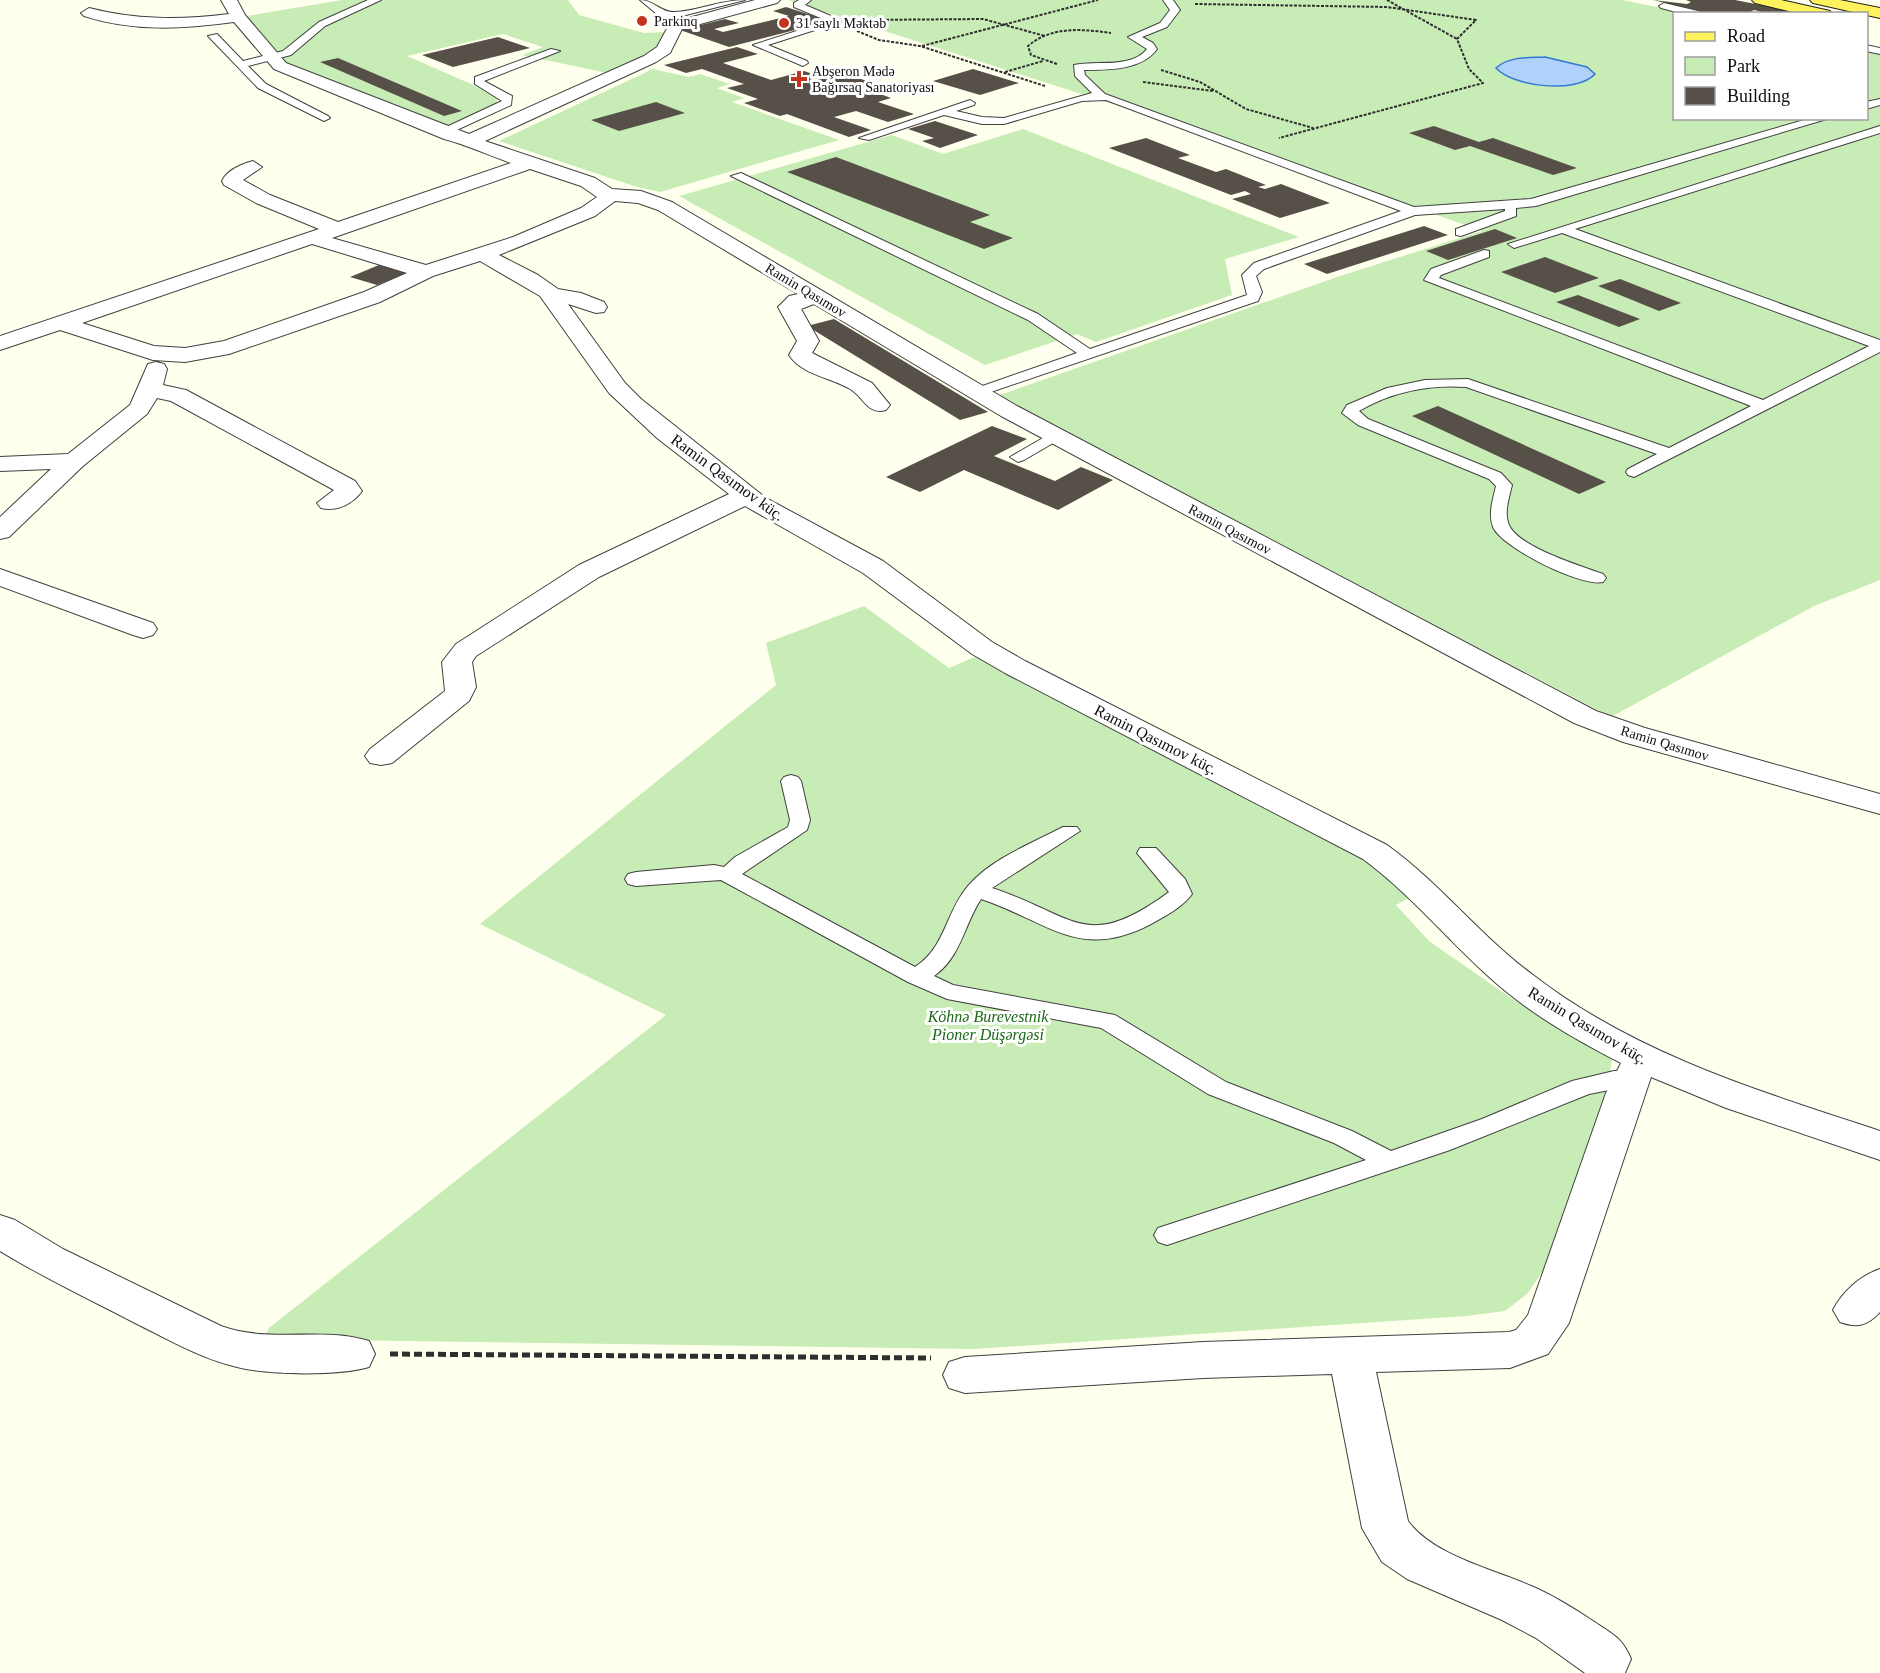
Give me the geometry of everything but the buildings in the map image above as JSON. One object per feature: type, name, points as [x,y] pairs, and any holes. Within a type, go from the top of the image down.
[{"type":"main road","points":[[1760,0],[1782,2],[1818,12]]},
{"type":"main road","points":[[1818,0],[1880,13]]},
{"type":"street","points":[[61,323],[130,347],[169,355],[206,352],[254,340],[372,297],[426,272],[484,255],[588,212],[602,203],[607,195],[588,182],[480,146],[475,141],[444,132],[291,71],[273,58],[238,17],[229,0]]},
{"type":"street","points":[[475,141],[480,134],[650,59],[664,50],[676,26],[772,0]]},
{"type":"street","points":[[88,13],[118,22],[186,24],[238,17]]},
{"type":"street","points":[[7,336],[61,323],[528,163]]},
{"type":"street","points":[[253,167],[232,178],[231,181],[263,199],[337,229]]},
{"type":"street","name":"Ramin Qasımov","points":[[607,195],[641,197],[665,206],[976,393],[1585,717],[1634,735],[1880,804]]},
{"type":"street","points":[[312,237],[426,272]]},
{"type":"street","name":"Ramin Qasımov küç.","points":[[484,255],[531,279],[551,295],[617,388],[666,433],[771,512],[873,567],[982,648],[1015,667],[1375,852],[1402,873],[1518,983],[1571,1018],[1638,1069],[1728,1094],[1880,1146]]},
{"type":"street","points":[[551,295],[573,298],[596,307]]},
{"type":"street","points":[[817,297],[797,302],[789,307],[808,341],[800,355],[819,368],[862,386],[874,394],[878,405]]},
{"type":"street","points":[[0,531],[74,461],[135,413],[146,400],[156,369],[169,355]]},
{"type":"street","points":[[150,390],[178,395],[346,486],[349,491],[346,496],[330,503]]},
{"type":"street","points":[[0,464],[74,461]]},
{"type":"street","points":[[381,756],[458,695],[461,687],[457,662],[466,651],[573,580],[716,508],[747,495]]},
{"type":"street","points":[[0,577],[142,628]]},
{"type":"street","points":[[965,1376],[1203,1360],[1510,1350],[1533,1342],[1547,1323],[1638,1069]]},
{"type":"street","points":[[0,1231],[58,1265],[206,1338],[238,1350],[276,1354],[353,1354]]},
{"type":"street","points":[[1350,1355],[1386,1528],[1399,1547],[1424,1564],[1519,1604],[1554,1622],[1606,1659]]},
{"type":"lane","points":[[239,65],[273,58],[295,48],[322,24],[376,0]]},
{"type":"lane","points":[[645,0],[661,13],[674,15],[740,0]]},
{"type":"lane","points":[[806,0],[797,5],[836,22]]},
{"type":"lane","points":[[1133,37],[1168,23],[1175,10],[1169,1]]},
{"type":"lane","points":[[1664,6],[1690,12]]},
{"type":"lane","points":[[803,63],[758,45],[836,22]]},
{"type":"lane","points":[[213,36],[261,86],[324,117]]},
{"type":"lane","points":[[1133,37],[1152,49],[1145,58],[1136,62],[1110,66],[1078,67],[1077,71],[1080,76],[1101,96],[1247,147],[1413,211]]},
{"type":"lane","points":[[444,132],[507,103],[508,98],[503,93],[479,82],[479,79],[555,51]]},
{"type":"lane","points":[[945,112],[982,121],[1003,122],[1086,98],[1101,96]]},
{"type":"lane","points":[[865,138],[970,104]]},
{"type":"lane","points":[[976,393],[1253,298],[1255,292],[1249,275],[1259,266],[1413,211],[1509,206],[1564,196],[1818,120]]},
{"type":"lane","points":[[1514,244],[1880,129]]},
{"type":"lane","points":[[736,176],[1033,317],[1088,354]]},
{"type":"lane","points":[[1461,232],[1512,213],[1509,206]]},
{"type":"lane","points":[[1563,228],[1880,345]]},
{"type":"lane","points":[[1484,254],[1436,272],[1431,280],[1763,405]]},
{"type":"lane","points":[[1634,472],[1880,345]]},
{"type":"lane","points":[[1597,578],[1532,551],[1504,531],[1498,514],[1504,485],[1495,476],[1363,422],[1350,413],[1352,408],[1389,393],[1438,382],[1455,381],[1468,383],[1669,453]]},
{"type":"lane","points":[[1018,457],[1055,436]]},
{"type":"lane","points":[[728,875],[743,862],[797,830],[800,820],[791,781]]},
{"type":"lane","points":[[916,977],[937,963],[945,953],[965,906],[977,890],[990,878],[1070,831]]},
{"type":"lane","points":[[977,890],[1012,902],[1066,929],[1083,935],[1101,936],[1127,928],[1172,902],[1181,894],[1177,884],[1148,853]]},
{"type":"lane","points":[[636,879],[714,872],[728,875],[946,991],[1107,1021],[1217,1088],[1343,1137],[1389,1161]]},
{"type":"lane","points":[[1167,1235],[1214,1216],[1389,1161],[1501,1120],[1580,1086],[1638,1069]]},
{"type":"path","points":[[920,46],[1098,0]]},
{"type":"path","points":[[1234,5],[1241,0]]},
{"type":"path","points":[[1247,147],[1484,83],[1469,69],[1456,39],[1408,9],[1387,0]]},
{"type":"path","points":[[1169,1],[1234,5],[1408,9],[1476,20],[1456,39]]},
{"type":"path","points":[[836,22],[983,19],[1045,36],[1092,31],[1133,37]]},
{"type":"path","points":[[836,22],[879,40],[920,46],[1086,98]]},
{"type":"path","points":[[1045,36],[1028,46],[1031,54],[1044,60],[1078,67]]},
{"type":"path","points":[[1002,73],[1044,60]]},
{"type":"path","points":[[1136,62],[1200,82],[1246,109],[1313,128]]},
{"type":"path","points":[[353,1354],[925,1357],[946,1362],[965,1376]]},
{"type":"green space","points":[[342,0],[568,0],[579,15],[644,33],[664,32],[658,49],[607,73],[522,55],[543,47],[503,34],[407,56],[494,94],[498,100],[494,106],[443,128],[285,64],[247,16]]},
{"type":"green space","points":[[788,0],[1622,0],[1681,12],[1673,12],[1673,120],[1868,120],[1868,51],[1880,54],[1880,580],[1814,606],[1611,717],[997,396],[1340,276],[1482,231],[1247,147]]},
{"type":"green space","points":[[653,69],[689,77],[700,74],[730,84],[717,88],[744,98],[732,102],[839,140],[660,192],[637,187],[499,141]]},
{"type":"green space","points":[[1023,129],[1299,237],[1225,259],[1232,295],[1096,342],[1077,334],[985,365],[679,196],[892,135],[943,154]]},
{"type":"green space","name":"Köhnə Burevestnik Pioner Düşərgəsi","points":[[864,606],[949,668],[977,656],[1367,862],[1409,898],[1396,905],[1429,941],[1511,998],[1612,1058],[1606,1103],[1549,1262],[1527,1294],[1505,1311],[1466,1316],[974,1349],[263,1339],[269,1328],[666,1015],[480,924],[776,685],[766,643]]},
{"type":"water","points":[[1545,57],[1587,67],[1595,74],[1574,84],[1545,86],[1516,80],[1504,75],[1496,68],[1507,61]]},
{"type":"place","name":"Parkinq","points":[[642,21]]},
{"type":"place","name":"31 saylı Məktəb","points":[[784,23]]},
{"type":"place","name":"Abşeron Mədə Bağırsaq Sanatoriyası","points":[[799,79]]}]
